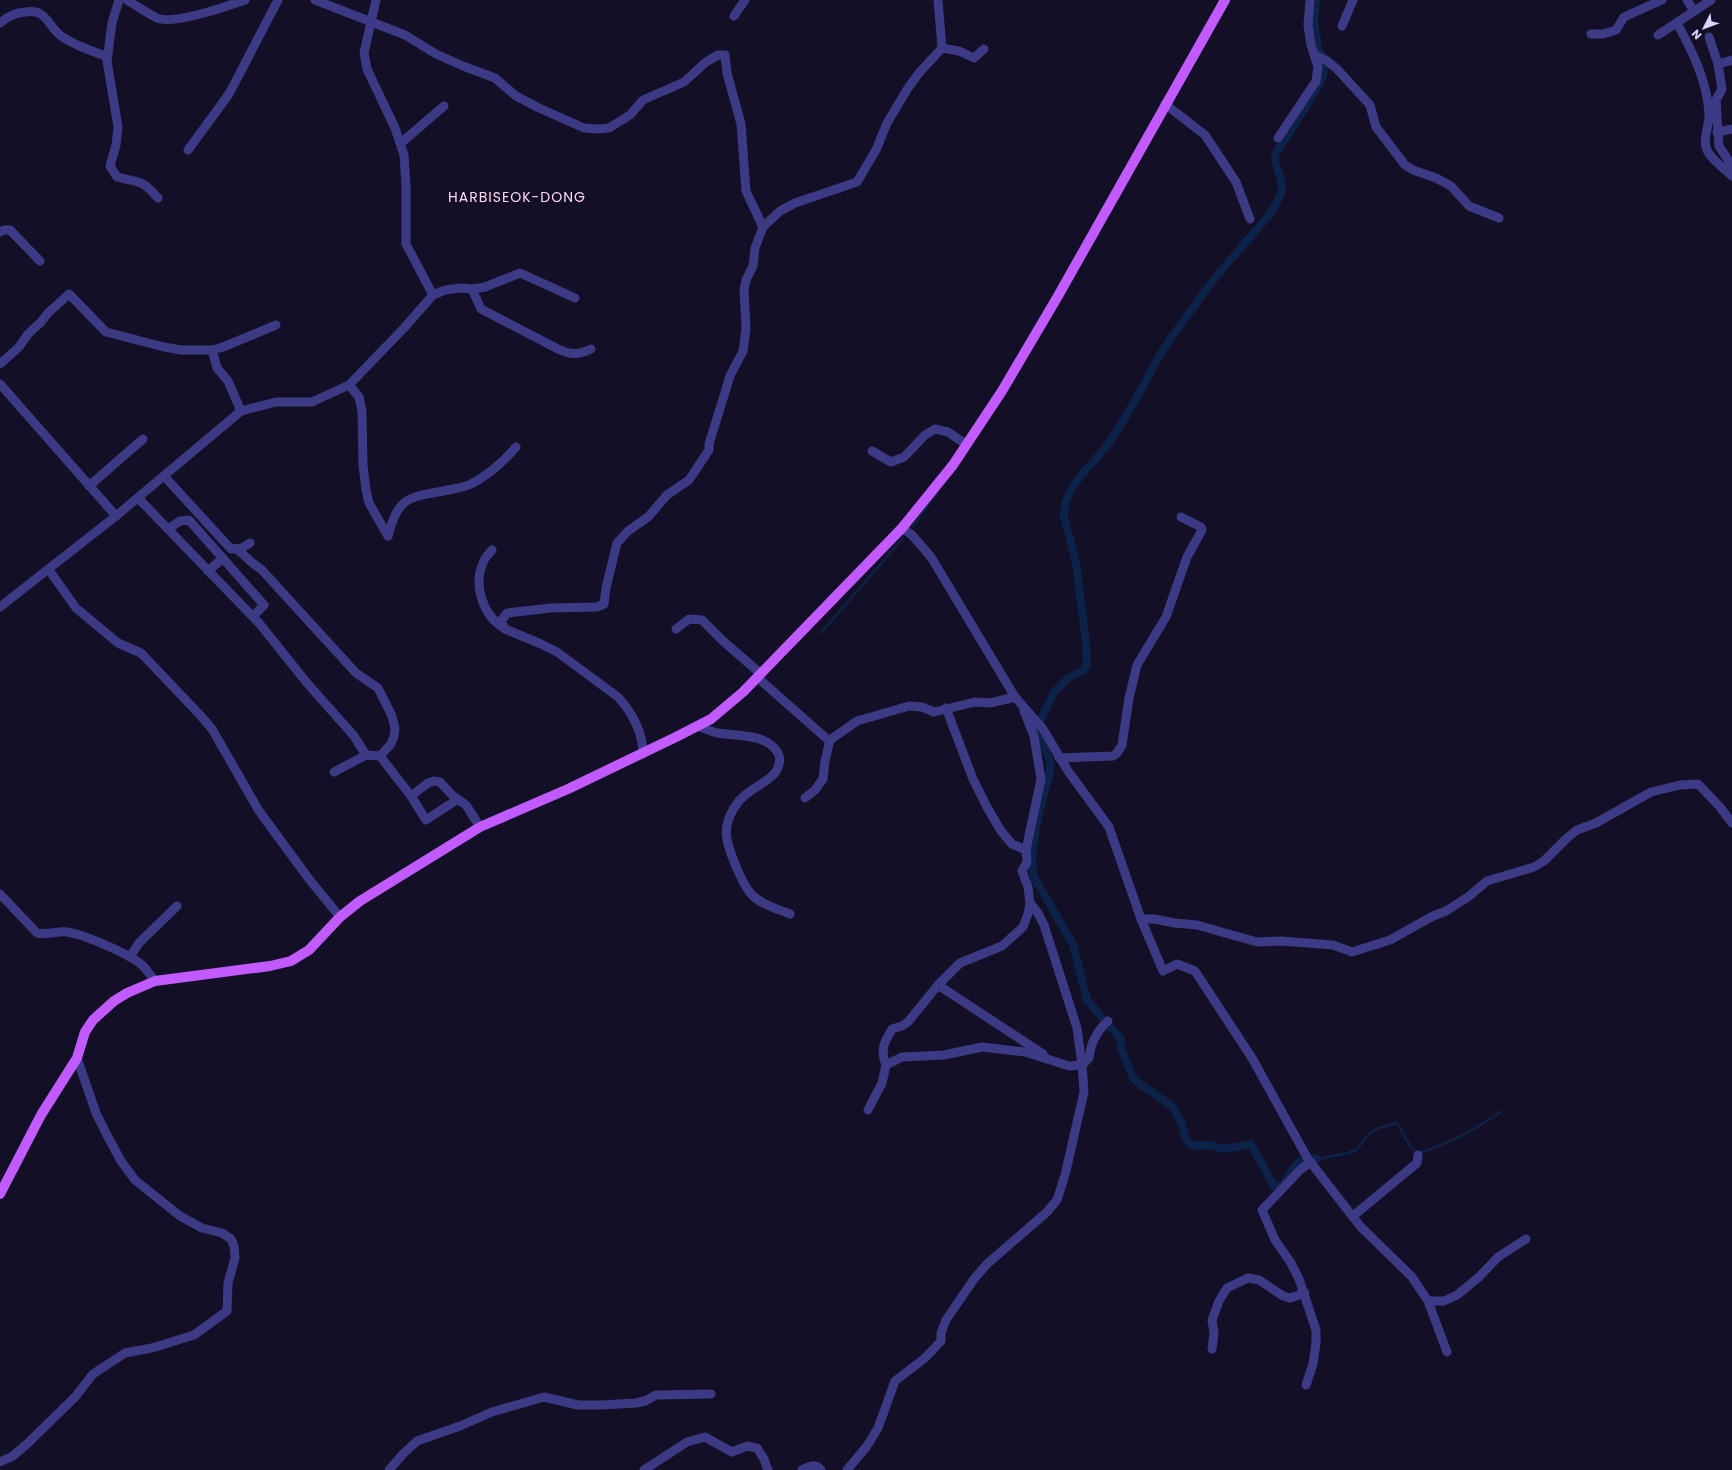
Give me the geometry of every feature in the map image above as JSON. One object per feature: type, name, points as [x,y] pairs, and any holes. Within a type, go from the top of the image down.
[{"type":"main road","points":[[0,1194],[40,1116],[77,1058],[85,1032],[101,1012],[128,993],[155,981],[270,966],[291,961],[309,950],[340,917],[360,901],[480,827],[568,789],[643,754],[711,719],[743,692],[819,611],[902,528],[953,465],[1002,391],[1054,303],[1225,0]]},
{"type":"street","points":[[119,0],[112,23],[107,61],[118,128],[116,145],[110,166],[117,177],[142,182],[149,187],[158,198]]},
{"type":"street","points":[[127,0],[158,18],[169,18],[190,16],[245,0]]},
{"type":"street","points":[[188,150],[229,94],[278,0]]},
{"type":"street","points":[[315,0],[405,35],[436,54],[495,78],[516,96],[570,123],[584,128],[609,128],[630,115],[643,100],[684,82],[706,62],[718,55],[725,55],[727,73],[741,124],[746,191],[763,226]]},
{"type":"street","points":[[376,0],[370,21],[364,53],[367,69],[401,143],[404,155],[406,185],[406,244],[433,295]]},
{"type":"street","points":[[734,16],[745,0]]},
{"type":"street","points":[[505,629],[501,621],[507,613],[546,608],[591,608],[602,606],[604,604],[606,588],[617,543],[628,531],[648,518],[666,495],[689,480],[696,472],[710,450],[709,444],[730,376],[743,351],[746,328],[744,290],[746,280],[753,266],[755,248],[763,226],[780,211],[795,203],[857,182],[876,150],[886,123],[908,88],[919,73],[942,48],[938,0]]},
{"type":"street","points":[[1310,0],[1308,25],[1311,45],[1320,58],[1337,69],[1370,105],[1376,127],[1405,165],[1413,170],[1436,178],[1451,186],[1469,206],[1499,218]]},
{"type":"street","points":[[1342,26],[1353,0]]},
{"type":"street","points":[[1591,34],[1603,34],[1616,30],[1624,17],[1662,0]]},
{"type":"street","points":[[1687,0],[1694,11]]},
{"type":"street","points":[[1658,35],[1711,0]]},
{"type":"street","points":[[0,22],[10,15],[34,10],[41,14],[60,35],[74,45],[103,55],[108,55]]},
{"type":"street","points":[[1677,23],[1694,56],[1706,95],[1709,114],[1705,138],[1707,151],[1732,176]]},
{"type":"street","points":[[1709,36],[1718,64],[1722,89],[1716,100],[1719,146],[1732,166]]},
{"type":"street","points":[[942,48],[959,51],[974,58],[984,49]]},
{"type":"street","points":[[1278,138],[1316,81],[1320,58]]},
{"type":"street","points":[[1718,64],[1732,60]]},
{"type":"street","points":[[1165,104],[1205,135],[1236,182],[1250,218]]},
{"type":"street","points":[[401,143],[444,106]]},
{"type":"street","points":[[1718,132],[1732,129]]},
{"type":"street","points":[[0,232],[10,230],[40,260]]},
{"type":"street","points":[[0,607],[116,516],[241,411],[276,402],[312,402],[349,385],[404,328],[433,295],[445,290],[461,288],[472,289],[496,284],[520,273],[575,298]]},
{"type":"street","points":[[472,289],[481,309],[558,349],[568,354],[581,354],[591,349]]},
{"type":"street","points":[[0,364],[19,347],[28,334],[48,313],[69,294],[106,332],[181,350],[212,350],[224,347],[276,325]]},
{"type":"street","points":[[212,350],[217,368],[228,381],[241,411]]},
{"type":"street","points":[[0,384],[116,516]]},
{"type":"street","points":[[349,385],[359,397],[362,411],[364,465],[366,490],[369,503],[388,536],[396,512],[400,505],[407,500],[423,494],[452,490],[471,484],[489,472],[516,447]]},
{"type":"street","points":[[872,451],[891,462],[904,457],[925,435],[936,429],[948,432],[966,445]]},
{"type":"street","points":[[89,486],[143,439]]},
{"type":"street","points":[[164,476],[231,548],[243,553],[254,566],[262,569],[356,673],[378,688],[392,716],[395,728],[391,744],[380,756]]},
{"type":"street","points":[[138,498],[253,616],[354,736],[366,755]]},
{"type":"street","points":[[1059,758],[1113,756],[1117,754],[1122,745],[1129,698],[1137,665],[1166,617],[1187,557],[1202,530],[1201,527],[1181,517]]},
{"type":"street","points":[[168,529],[180,520],[189,520],[264,605],[253,616]]},
{"type":"street","points":[[868,1110],[882,1083],[886,1065],[883,1056],[883,1046],[892,1029],[902,1026],[908,1022],[938,985],[960,963],[1002,946],[1023,927],[1030,903],[1027,884],[1022,871],[1027,862],[1026,850],[1041,779],[1034,736],[1018,701],[931,557],[912,535],[902,528]]},
{"type":"street","points":[[236,549],[242,548],[250,543]]},
{"type":"street","points":[[492,550],[483,561],[478,584],[484,606],[490,616],[505,629],[557,652],[618,697],[627,706],[636,724],[643,744],[643,754]]},
{"type":"street","points":[[208,571],[223,558]]},
{"type":"street","points":[[49,570],[76,608],[118,643],[142,653],[212,729],[259,811],[309,879],[340,917]]},
{"type":"street","points":[[676,629],[689,619],[702,620],[722,641],[826,738],[830,740]]},
{"type":"street","points":[[1018,701],[1043,728],[1059,758],[1109,827],[1141,919],[1163,971],[1177,964],[1194,971],[1252,1058],[1309,1159],[1375,1242],[1412,1277],[1428,1301],[1447,1352]]},
{"type":"street","points":[[805,798],[815,790],[823,779],[825,761],[830,740],[857,721],[910,706],[922,707],[934,712],[975,702],[990,703],[1018,701]]},
{"type":"street","points":[[946,708],[973,779],[987,807],[1001,831],[1012,844],[1026,850]]},
{"type":"street","points":[[697,726],[716,732],[752,736],[774,747],[780,755],[779,767],[774,775],[748,791],[738,802],[725,831],[725,838],[743,882],[752,895],[768,906],[790,914]]},
{"type":"street","points":[[334,772],[366,755],[380,756],[411,796],[426,820],[458,799]]},
{"type":"street","points":[[411,796],[428,783],[434,781],[440,782],[453,796],[466,805],[480,827]]},
{"type":"street","points":[[1141,919],[1154,919],[1197,925],[1256,942],[1280,941],[1333,945],[1352,952],[1390,940],[1433,916],[1446,911],[1468,897],[1487,881],[1525,871],[1534,867],[1544,861],[1577,830],[1596,823],[1651,792],[1680,785],[1698,784],[1720,807],[1732,823]]},
{"type":"street","points":[[0,894],[37,933],[45,935],[65,932],[76,933],[130,957],[143,966],[155,981]]},
{"type":"street","points":[[847,1470],[867,1446],[878,1428],[895,1380],[925,1358],[941,1342],[941,1333],[946,1320],[987,1264],[1047,1212],[1057,1200],[1065,1175],[1084,1092],[1082,1065],[1077,1028],[1044,924],[1030,903]]},
{"type":"street","points":[[130,957],[139,943],[177,906]]},
{"type":"street","points":[[938,985],[1053,1061]]},
{"type":"street","points":[[886,1065],[902,1057],[944,1055],[982,1047],[1025,1052],[1069,1066],[1082,1065],[1089,1058],[1091,1043],[1105,1023]]},
{"type":"street","points":[[0,1462],[13,1456],[28,1443],[75,1397],[93,1374],[126,1353],[152,1348],[194,1336],[227,1311],[228,1283],[235,1258],[234,1246],[231,1239],[222,1234],[202,1228],[180,1216],[135,1180],[120,1161],[96,1113],[77,1058]]},
{"type":"street","points":[[1353,1216],[1417,1163],[1418,1155]]},
{"type":"street","points":[[1306,1385],[1313,1364],[1316,1330],[1305,1293],[1291,1263],[1275,1240],[1262,1210],[1309,1159]]},
{"type":"street","points":[[1428,1301],[1444,1301],[1457,1295],[1479,1277],[1498,1257],[1526,1239]]},
{"type":"street","points":[[1212,1349],[1214,1333],[1212,1320],[1219,1301],[1227,1288],[1248,1278],[1259,1280],[1283,1296],[1290,1298],[1305,1293]]},
{"type":"street","points":[[389,1470],[417,1441],[454,1429],[492,1412],[544,1397],[578,1405],[601,1405],[636,1403],[645,1401],[656,1395],[711,1394]]},
{"type":"street","points":[[644,1470],[687,1442],[705,1437],[732,1452],[747,1446],[757,1448],[764,1459],[768,1470]]},
{"type":"street","points":[[802,1470],[812,1465],[818,1466],[821,1470]]},
{"type":"waterway","points":[[1316,0],[1314,21],[1318,50],[1324,58],[1323,76],[1318,87],[1275,155],[1276,165],[1282,184],[1278,201],[1264,221],[1210,285],[1172,337],[1159,356],[1134,402],[1109,443],[1080,476],[1068,495],[1064,516],[1076,563],[1087,663],[1084,670],[1068,678],[1054,692],[1037,728],[1050,760],[1050,772],[1036,826],[1033,869],[1035,879],[1073,944],[1087,1000],[1121,1039],[1121,1048],[1133,1078],[1173,1107],[1181,1122],[1185,1137],[1189,1143],[1196,1146],[1208,1145],[1225,1149],[1251,1144],[1274,1186],[1281,1186],[1299,1162],[1304,1159],[1317,1159]]},
{"type":"waterway","points":[[913,526],[936,494]]},
{"type":"waterway","points":[[821,633],[903,538]]},
{"type":"waterway","points":[[1030,883],[1035,879]]},
{"type":"waterway","points":[[1317,1159],[1348,1153],[1357,1149],[1368,1135],[1376,1129],[1397,1123],[1412,1149],[1419,1153],[1462,1135],[1502,1111]]},
{"type":"district","name":"HARBISEOK-DONG","points":[[517,197]]}]
